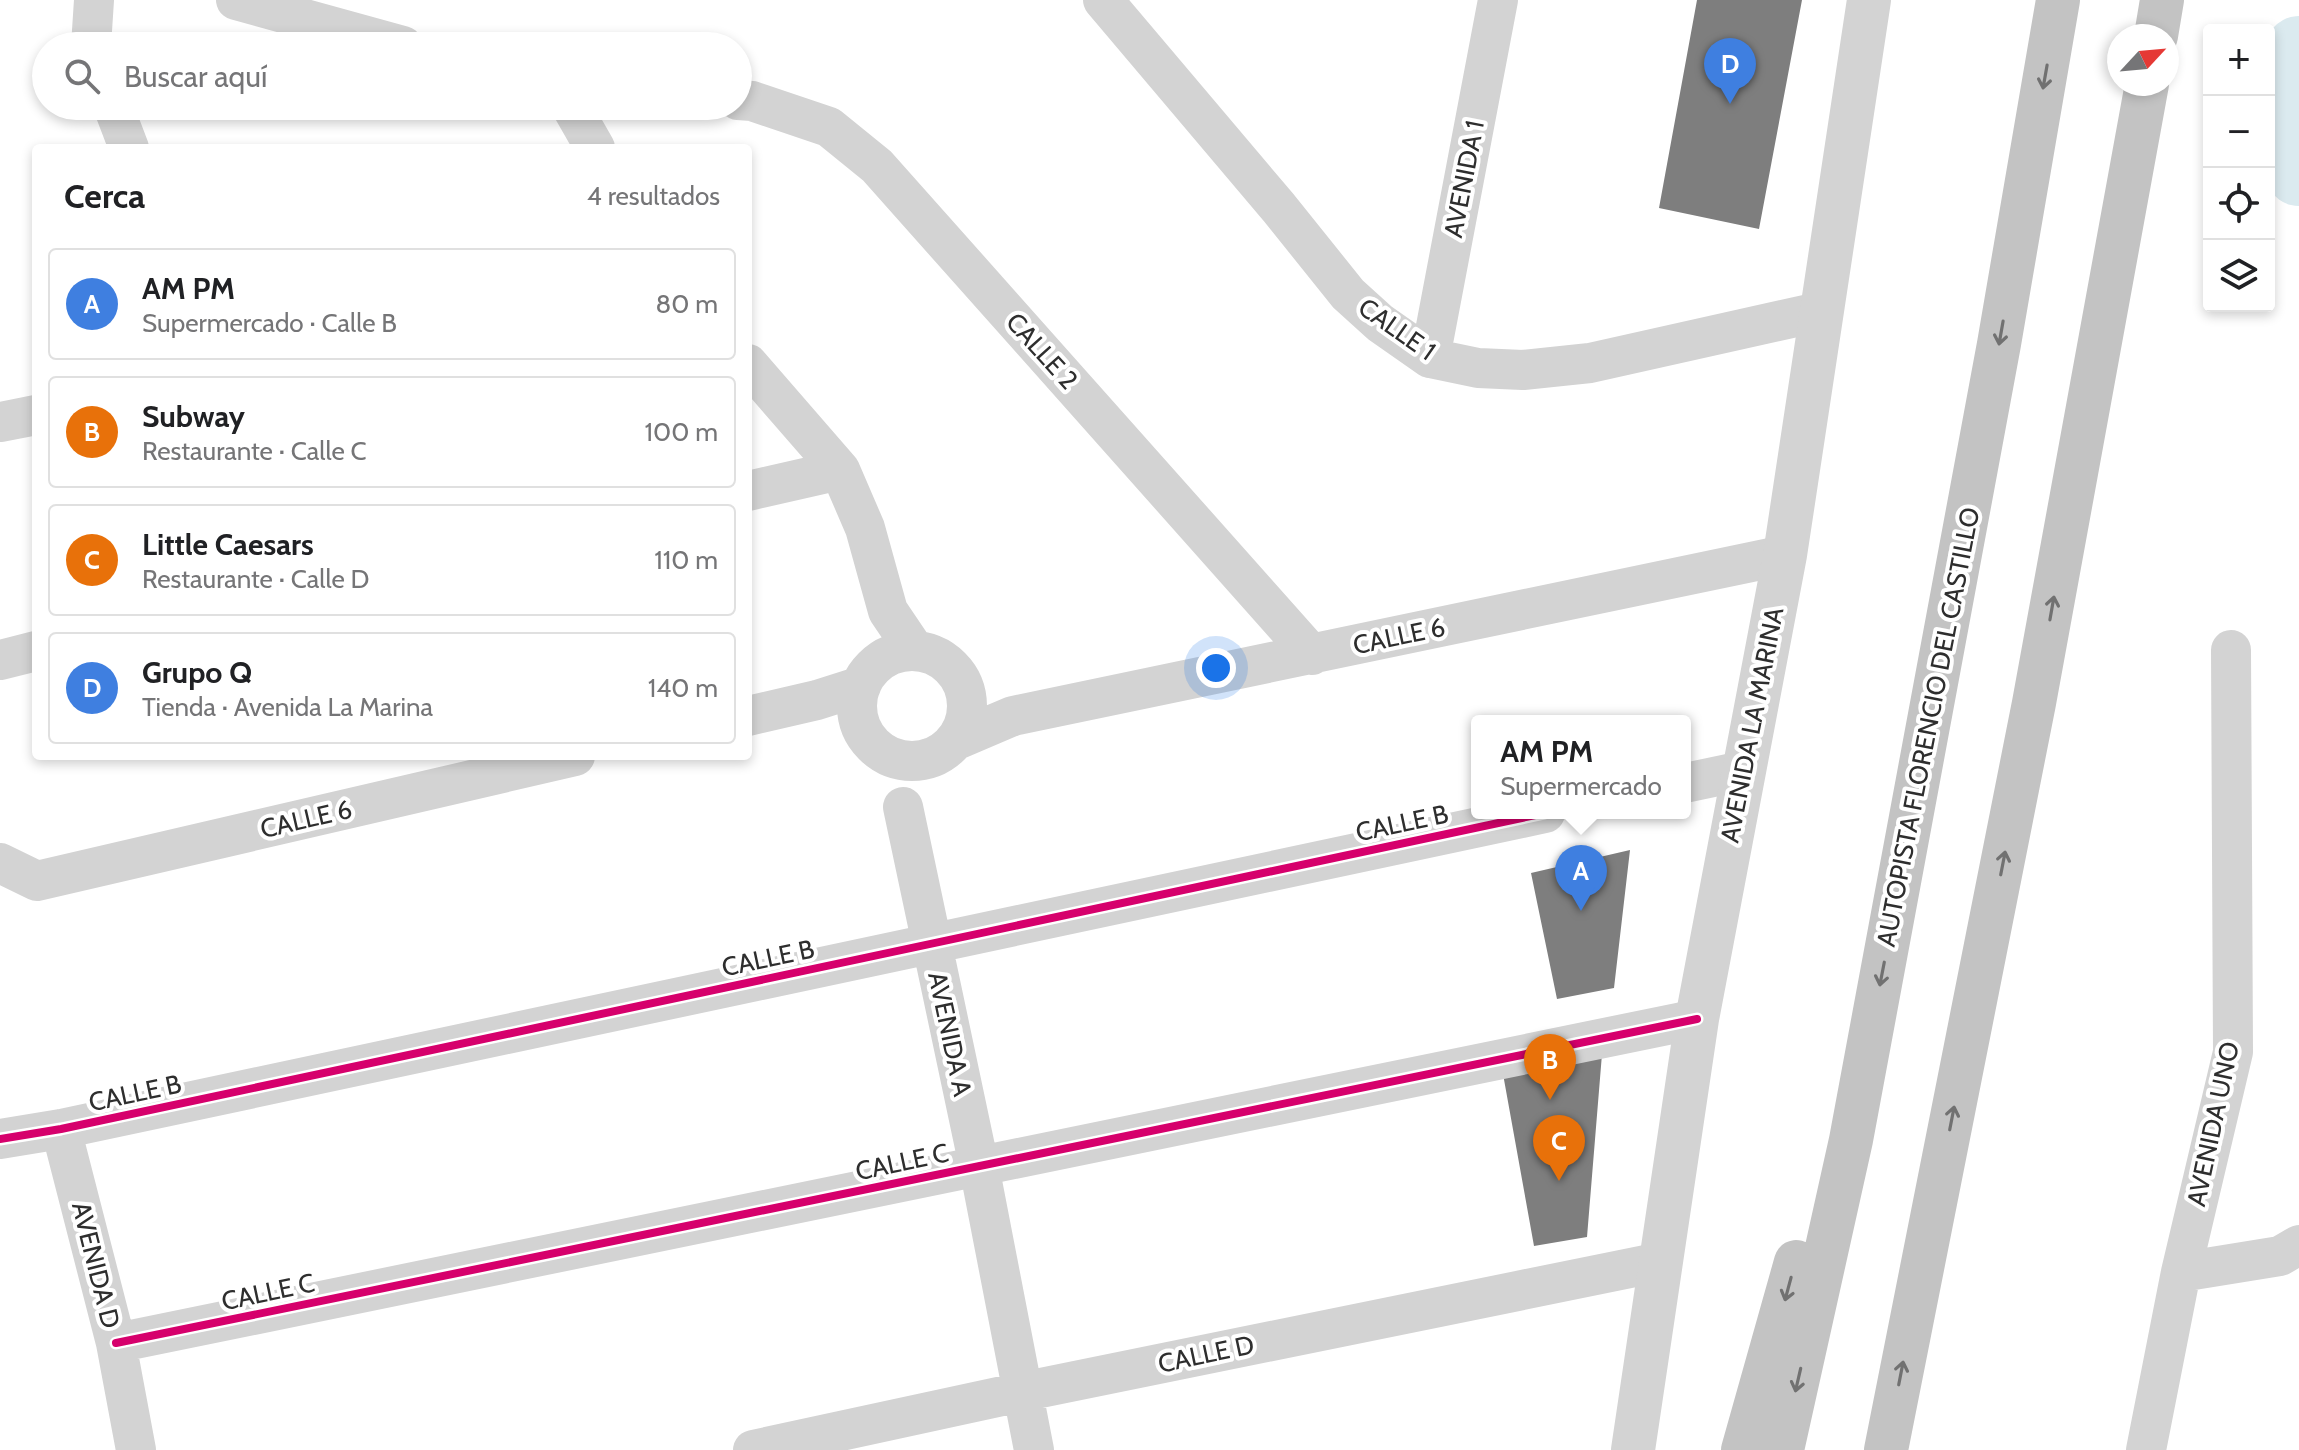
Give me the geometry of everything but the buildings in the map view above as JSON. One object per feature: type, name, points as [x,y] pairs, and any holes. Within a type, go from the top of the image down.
[{"type":"highway","name":"AUTOPISTA FLORENCIO DEL CASTILLO","points":[[1782,1450],[1851,1140],[1999,344],[2058,0]]},
{"type":"highway","points":[[2158,24],[2162,0]]},
{"type":"highway","points":[[1886,1450],[2034,703],[2145,96]]},
{"type":"highway","points":[[1743,1450],[1794,1267],[1851,1140]]},
{"type":"street","points":[[92,32],[94,0]]},
{"type":"street","points":[[236,0],[352,32]]},
{"type":"street","name":"CALLE 1","points":[[1103,0],[1348,294],[1380,323],[1430,358],[1478,368],[1523,370],[1590,363],[1823,311]]},
{"type":"street","name":"AVENIDA 1","points":[[1430,358],[1498,0]]},
{"type":"street","name":"AVENIDA LA MARINA","points":[[1633,1450],[1697,1019],[1785,555],[1869,0]]},
{"type":"street","name":"CALLE 2","points":[[752,101],[829,127],[877,166],[1312,655]]},
{"type":"street","points":[[118,120],[127,144]]},
{"type":"street","points":[[579,120],[593,144]]},
{"type":"street","points":[[752,369],[840,470],[865,528],[888,611],[915,651]]},
{"type":"street","points":[[0,422],[32,416]]},
{"type":"street","points":[[752,490],[840,470]]},
{"type":"street","name":"CALLE 6","points":[[954,741],[1013,716],[1785,555]]},
{"type":"street","points":[[752,715],[864,690],[886,656],[915,651],[931,654],[947,663],[958,676],[965,692],[967,709],[963,726],[954,741],[941,752],[925,759],[891,757],[865,735],[864,690],[888,611]]},
{"type":"street","name":"AVENIDA UNO","points":[[2146,1450],[2181,1272],[2233,1052],[2231,650]]},
{"type":"street","points":[[0,660],[32,652]]},
{"type":"street","points":[[965,692],[1013,716]]},
{"type":"street","name":"CALLE 6","points":[[0,863],[37,881],[558,760]]},
{"type":"street","points":[[1691,782],[1742,771]]},
{"type":"street","name":"AVENIDA A","points":[[903,807],[979,1166],[1034,1450]]},
{"type":"street","name":"CALLE B","points":[[0,1139],[61,1129],[1517,819]]},
{"type":"street","name":"CALLE C","points":[[116,1343],[1697,1019]]},
{"type":"street","name":"AVENIDA D","points":[[61,1129],[116,1343],[136,1450]]},
{"type":"street","points":[[2181,1272],[2280,1256],[2299,1245]]},
{"type":"street","name":"CALLE D","points":[[753,1450],[1660,1262]]},
{"type":"waterway","points":[[2299,50],[2274,131],[2299,172]]},
{"type":"cycle path","points":[[0,1139],[61,1129],[1517,819]]},
{"type":"cycle path","points":[[116,1343],[1697,1019]]},
{"type":"place","name":"Grupo Q","points":[[1730,104]]},
{"type":"place","name":"AM PM","points":[[1581,911]]},
{"type":"place","name":"Subway","points":[[1550,1100]]},
{"type":"place","name":"Little Caesars","points":[[1559,1181]]}]
